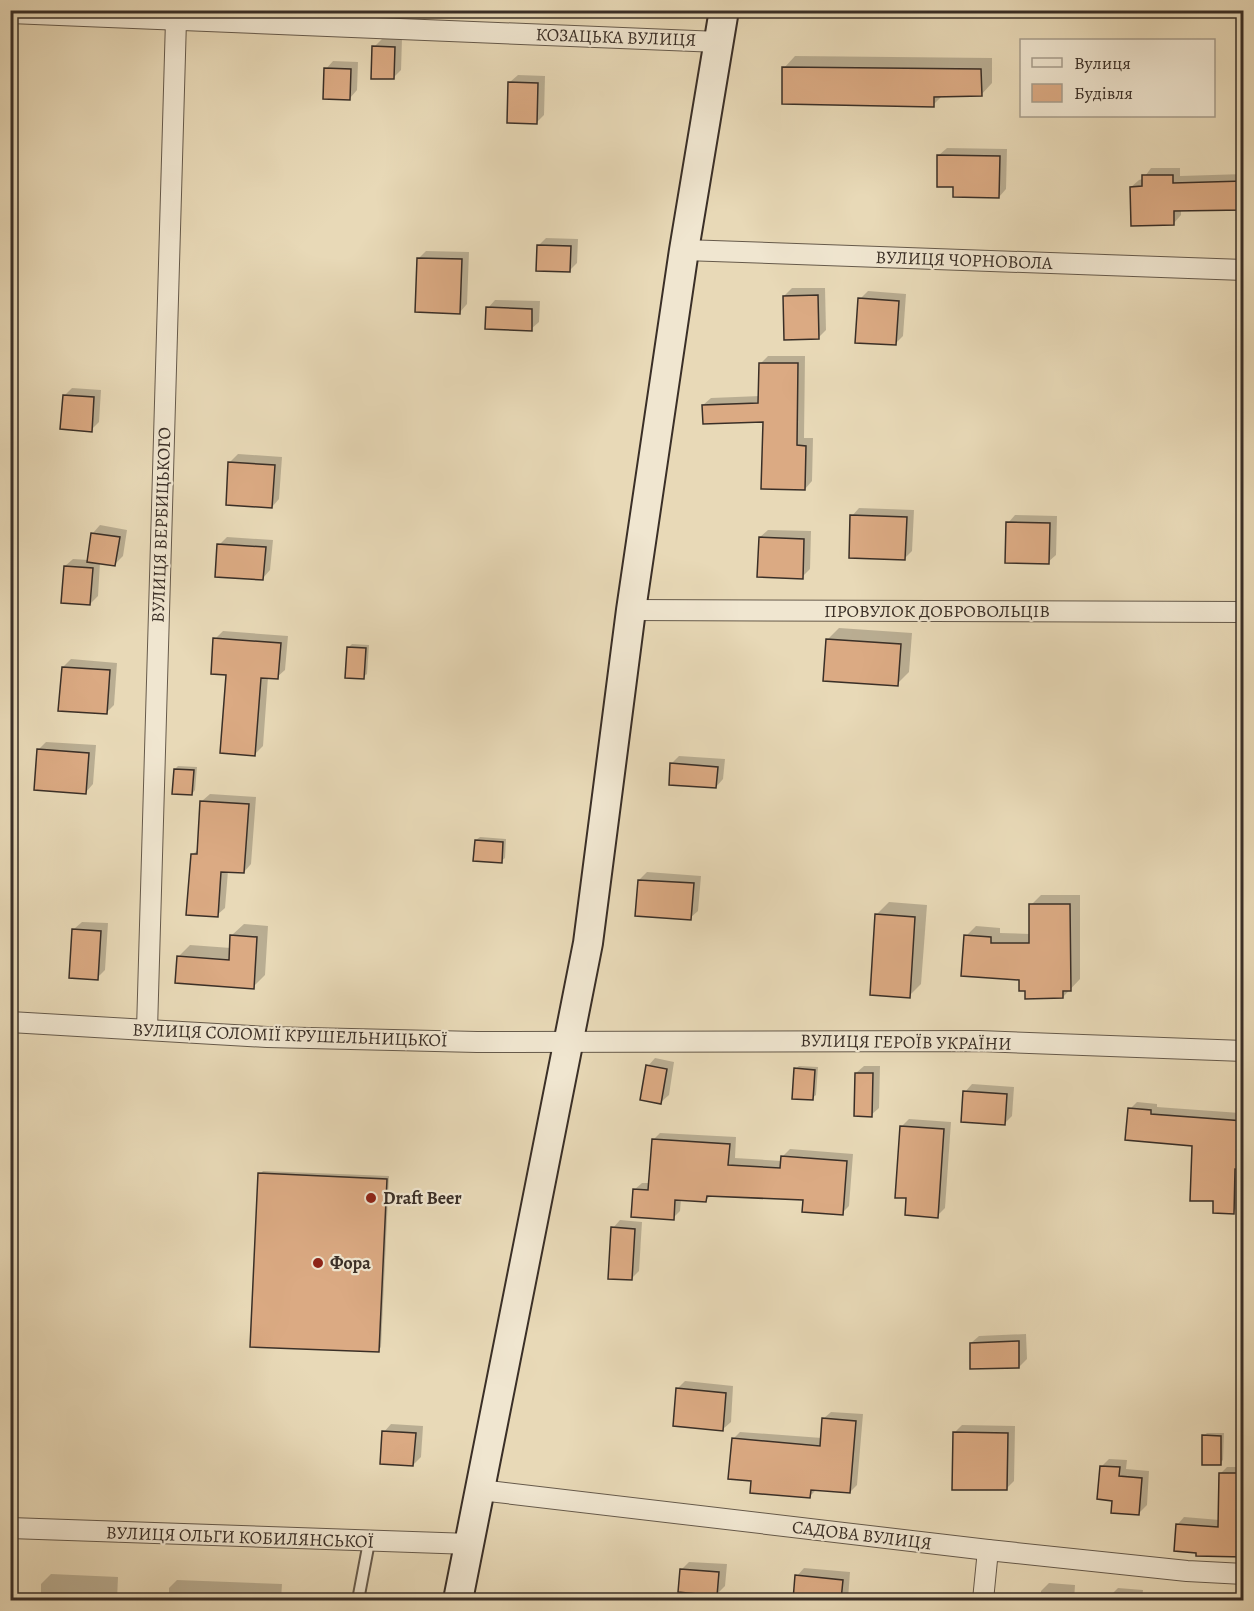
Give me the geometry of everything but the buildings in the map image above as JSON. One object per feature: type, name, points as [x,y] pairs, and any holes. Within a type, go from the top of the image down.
[{"type":"street","points":[[458,1600],[588,943],[631,610],[684,249],[724,10]]},
{"type":"street","name":"КОЗАЦЬКА ВУЛИЦЯ","points":[[10,13],[719,42]]},
{"type":"street","name":"ВУЛИЦЯ ВЕРБИЦЬКОГО","points":[[147,1029],[176,20]]},
{"type":"street","name":"ВУЛИЦЯ ЧОРНОВОЛА","points":[[684,249],[1244,270]]},
{"type":"street","name":"ПРОВУЛОК ДОБРОВОЛЬЦІВ","points":[[631,610],[1244,612]]},
{"type":"street","name":"ВУЛИЦЯ СОЛОМІЇ КРУШЕЛЬНИЦЬКОЇ","points":[[10,1022],[267,1037],[477,1042],[569,1041]]},
{"type":"street","name":"ВУЛИЦЯ ГЕРОЇВ УКРАЇНИ","points":[[569,1041],[979,1041],[1244,1051]]},
{"type":"street","name":"САДОВА ВУЛИЦЯ","points":[[480,1490],[988,1550],[1187,1571],[1244,1574]]},
{"type":"street","name":"ВУЛИЦЯ ОЛЬГИ КОБИЛЯНСЬКОЇ","points":[[10,1528],[470,1544]]},
{"type":"street","points":[[983,1600],[988,1550]]},
{"type":"lane","points":[[358,1600],[369,1542]]},
{"type":"place","name":"Draft Beer","points":[[371,1198]]},
{"type":"place","name":"Фора","points":[[318,1263]]}]
